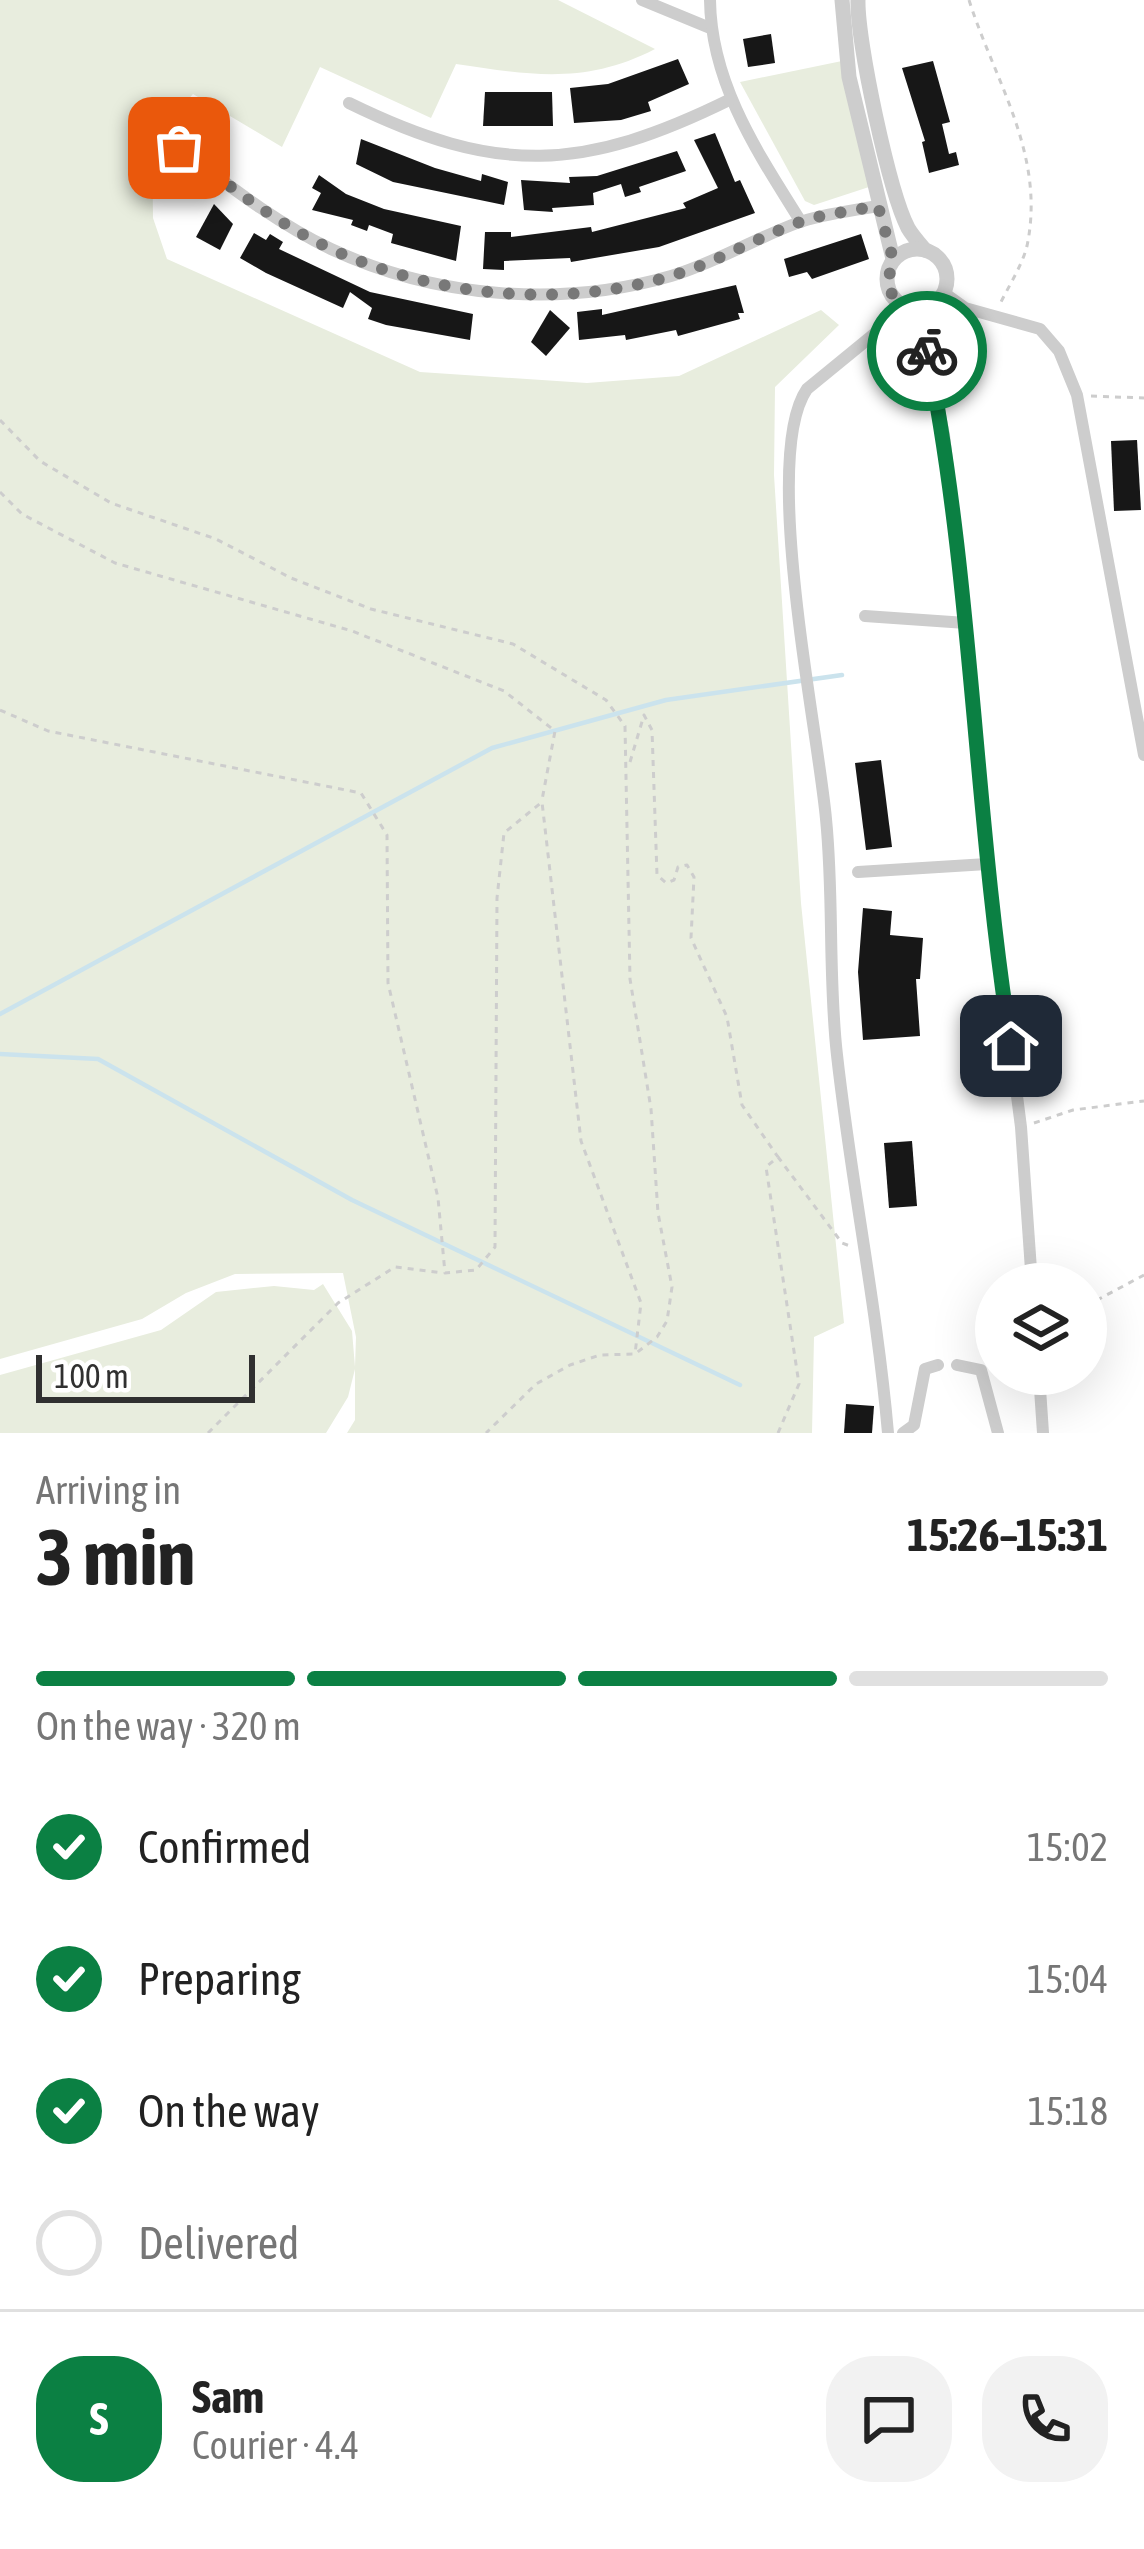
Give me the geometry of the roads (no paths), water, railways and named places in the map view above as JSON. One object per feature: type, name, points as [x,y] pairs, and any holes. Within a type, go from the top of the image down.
[{"type":"street","points":[[643,0],[710,28]]},
{"type":"street","points":[[710,0],[710,28],[731,99],[801,222]]},
{"type":"street","points":[[842,0],[849,77],[893,259],[887,286],[912,309],[944,435],[987,864],[1021,1127],[1031,1263]]},
{"type":"street","points":[[858,0],[857,25],[907,226],[947,272],[944,293],[929,307],[912,309],[807,389],[791,426],[790,536],[826,821],[835,1037],[868,1252],[888,1433]]},
{"type":"street","points":[[349,103],[404,130],[473,153],[545,157],[623,145],[731,99]]},
{"type":"street","points":[[179,148],[255,204],[332,249],[478,292],[562,294],[646,283],[708,263],[801,222],[878,206]]},
{"type":"street","points":[[893,259],[913,248],[925,250]]},
{"type":"street","points":[[944,293],[965,308],[1040,329],[1059,351],[1077,395],[1144,755]]},
{"type":"street","points":[[866,616],[966,623]]},
{"type":"street","points":[[858,872],[987,864]]},
{"type":"street","points":[[904,1433],[914,1425],[925,1369],[938,1365]]},
{"type":"street","points":[[957,1365],[981,1370],[998,1433]]},
{"type":"street","points":[[1040,1395],[1043,1433]]},
{"type":"waterway","points":[[0,1014],[492,748],[666,700],[842,675]]},
{"type":"waterway","points":[[0,1054],[98,1059],[352,1200],[740,1385]]}]
